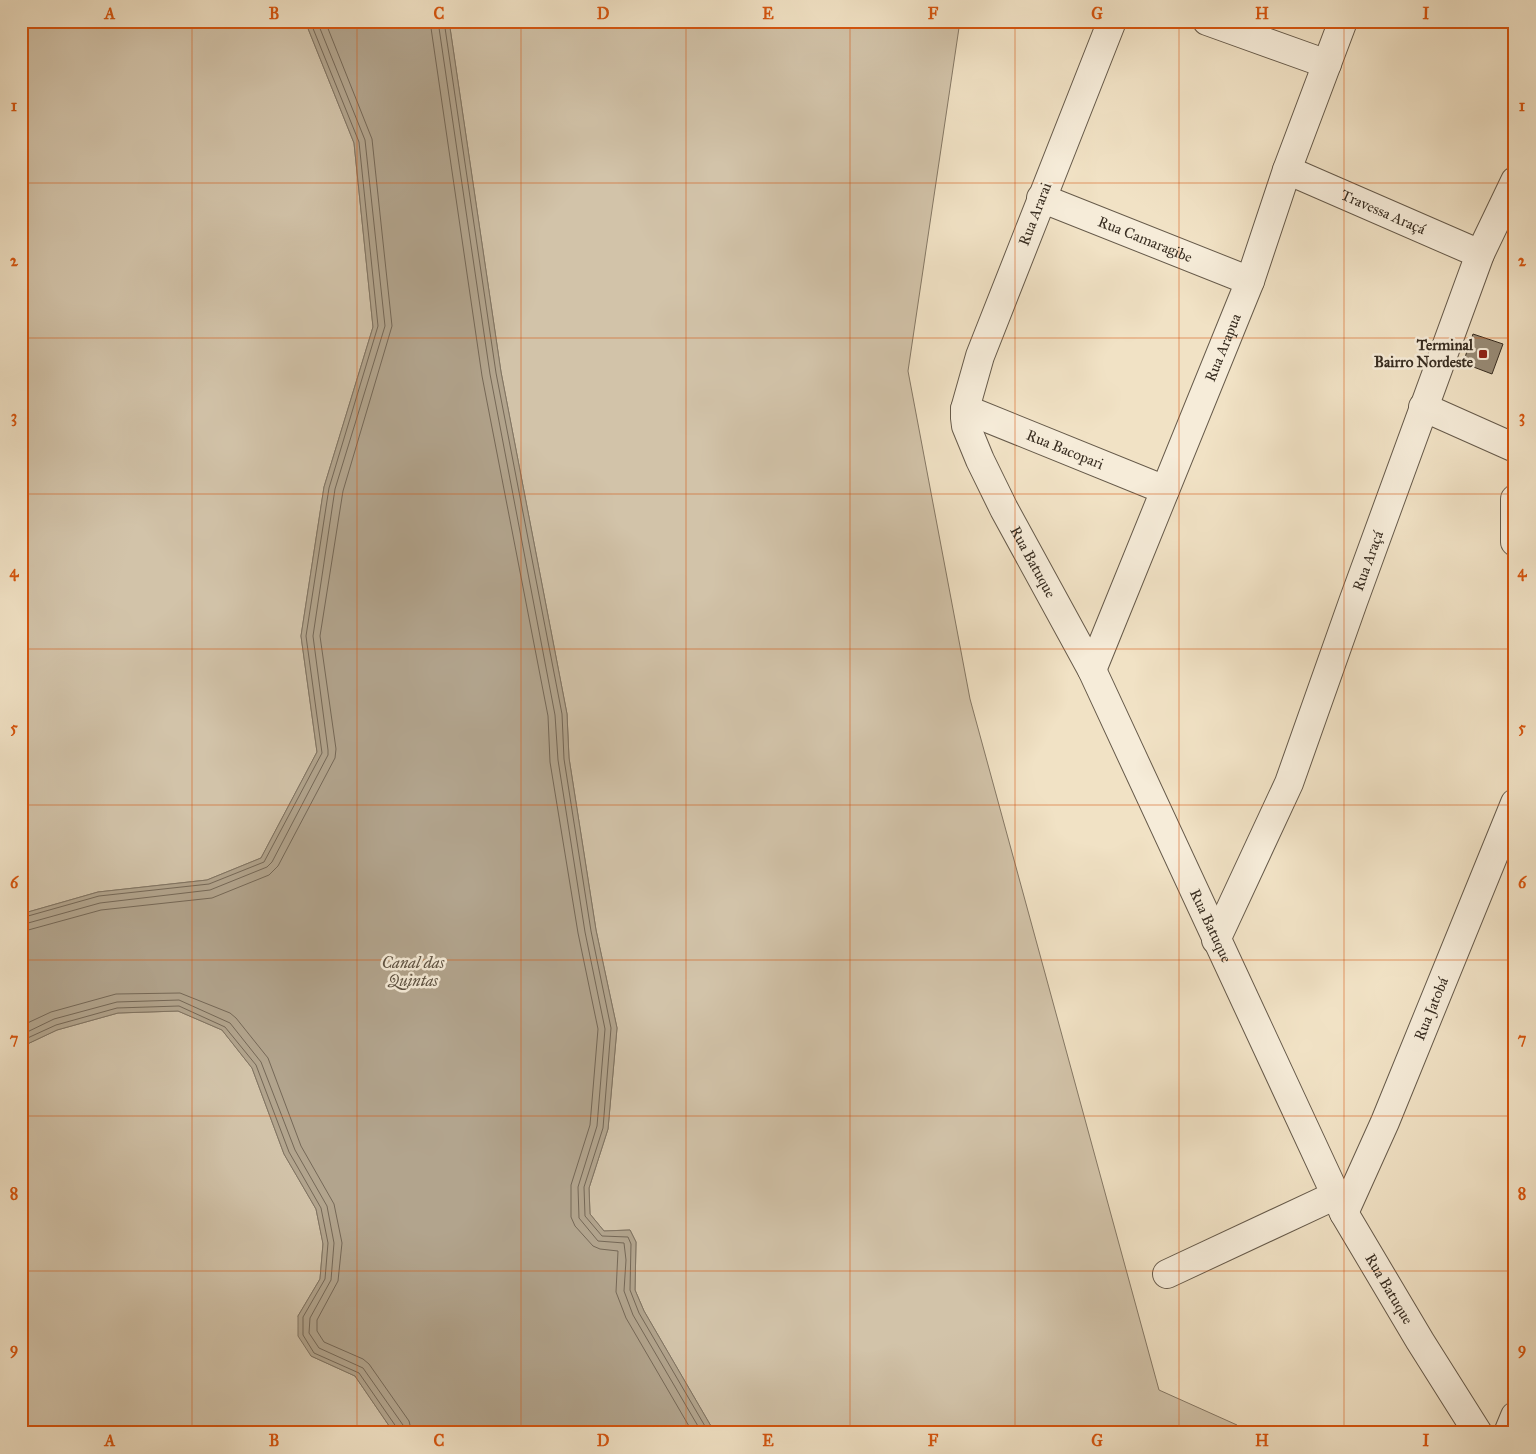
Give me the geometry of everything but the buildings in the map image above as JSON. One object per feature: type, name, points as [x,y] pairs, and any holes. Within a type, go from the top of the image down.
[{"type":"street","name":"Rua Ararai","points":[[965,409],[980,356],[1112,21]]},
{"type":"street","points":[[1206,21],[1327,64]]},
{"type":"street","name":"Rua Arapua","points":[[1092,670],[1250,281],[1287,170],[1343,21]]},
{"type":"street","name":"Travessa Araçá","points":[[1287,170],[1480,254]]},
{"type":"street","name":"Rua Araçá","points":[[1216,940],[1289,783],[1480,254],[1515,181]]},
{"type":"street","name":"Rua Camaragibe","points":[[1041,198],[1250,281]]},
{"type":"street","points":[[1424,407],[1515,448]]},
{"type":"street","name":"Rua Bacopari","points":[[965,409],[1165,490]]},
{"type":"street","name":"Rua Batuque","points":[[965,409],[966,426],[980,460],[1008,517],[1092,670],[1340,1204],[1420,1341],[1478,1433]]},
{"type":"street","points":[[1515,499],[1515,542]]},
{"type":"street","name":"Rua Jatobá","points":[[1340,1204],[1385,1122],[1515,803]]},
{"type":"street","points":[[1167,1274],[1340,1204]]},
{"type":"street","points":[[1508,1433],[1515,1416]]},
{"type":"shaded area","points":[[21,21],[305,21],[354,143],[373,327],[324,487],[301,636],[317,752],[261,858],[207,880],[98,892],[21,914]]},
{"type":"shaded area","points":[[449,21],[960,21],[908,371],[970,699],[1159,1390],[1237,1425],[1241,1433],[715,1433],[644,1311],[635,1290],[636,1242],[630,1230],[604,1231],[590,1214],[589,1188],[608,1129],[617,1028],[596,930],[569,758],[567,714],[501,372]]},
{"type":"shaded area","points":[[178,1011],[222,1030],[252,1068],[284,1154],[316,1209],[323,1243],[320,1279],[298,1316],[311,1356],[355,1376],[394,1433],[21,1433],[21,1047],[57,1030],[118,1013]]},
{"type":"water","name":"Canal das Quintas","points":[[305,21],[449,21],[501,372],[567,714],[569,758],[596,930],[617,1028],[608,1129],[589,1188],[590,1214],[604,1231],[630,1230],[636,1242],[635,1290],[644,1311],[715,1433],[394,1433],[355,1376],[311,1356],[298,1336],[298,1316],[320,1279],[323,1244],[316,1209],[284,1154],[252,1068],[222,1030],[178,1011],[118,1013],[57,1030],[21,1047],[21,914],[98,892],[207,880],[261,858],[317,752],[301,636],[324,487],[373,327],[354,143]]},
{"type":"place","name":"Terminal Bairro Nordeste","points":[[1483,354]]}]
